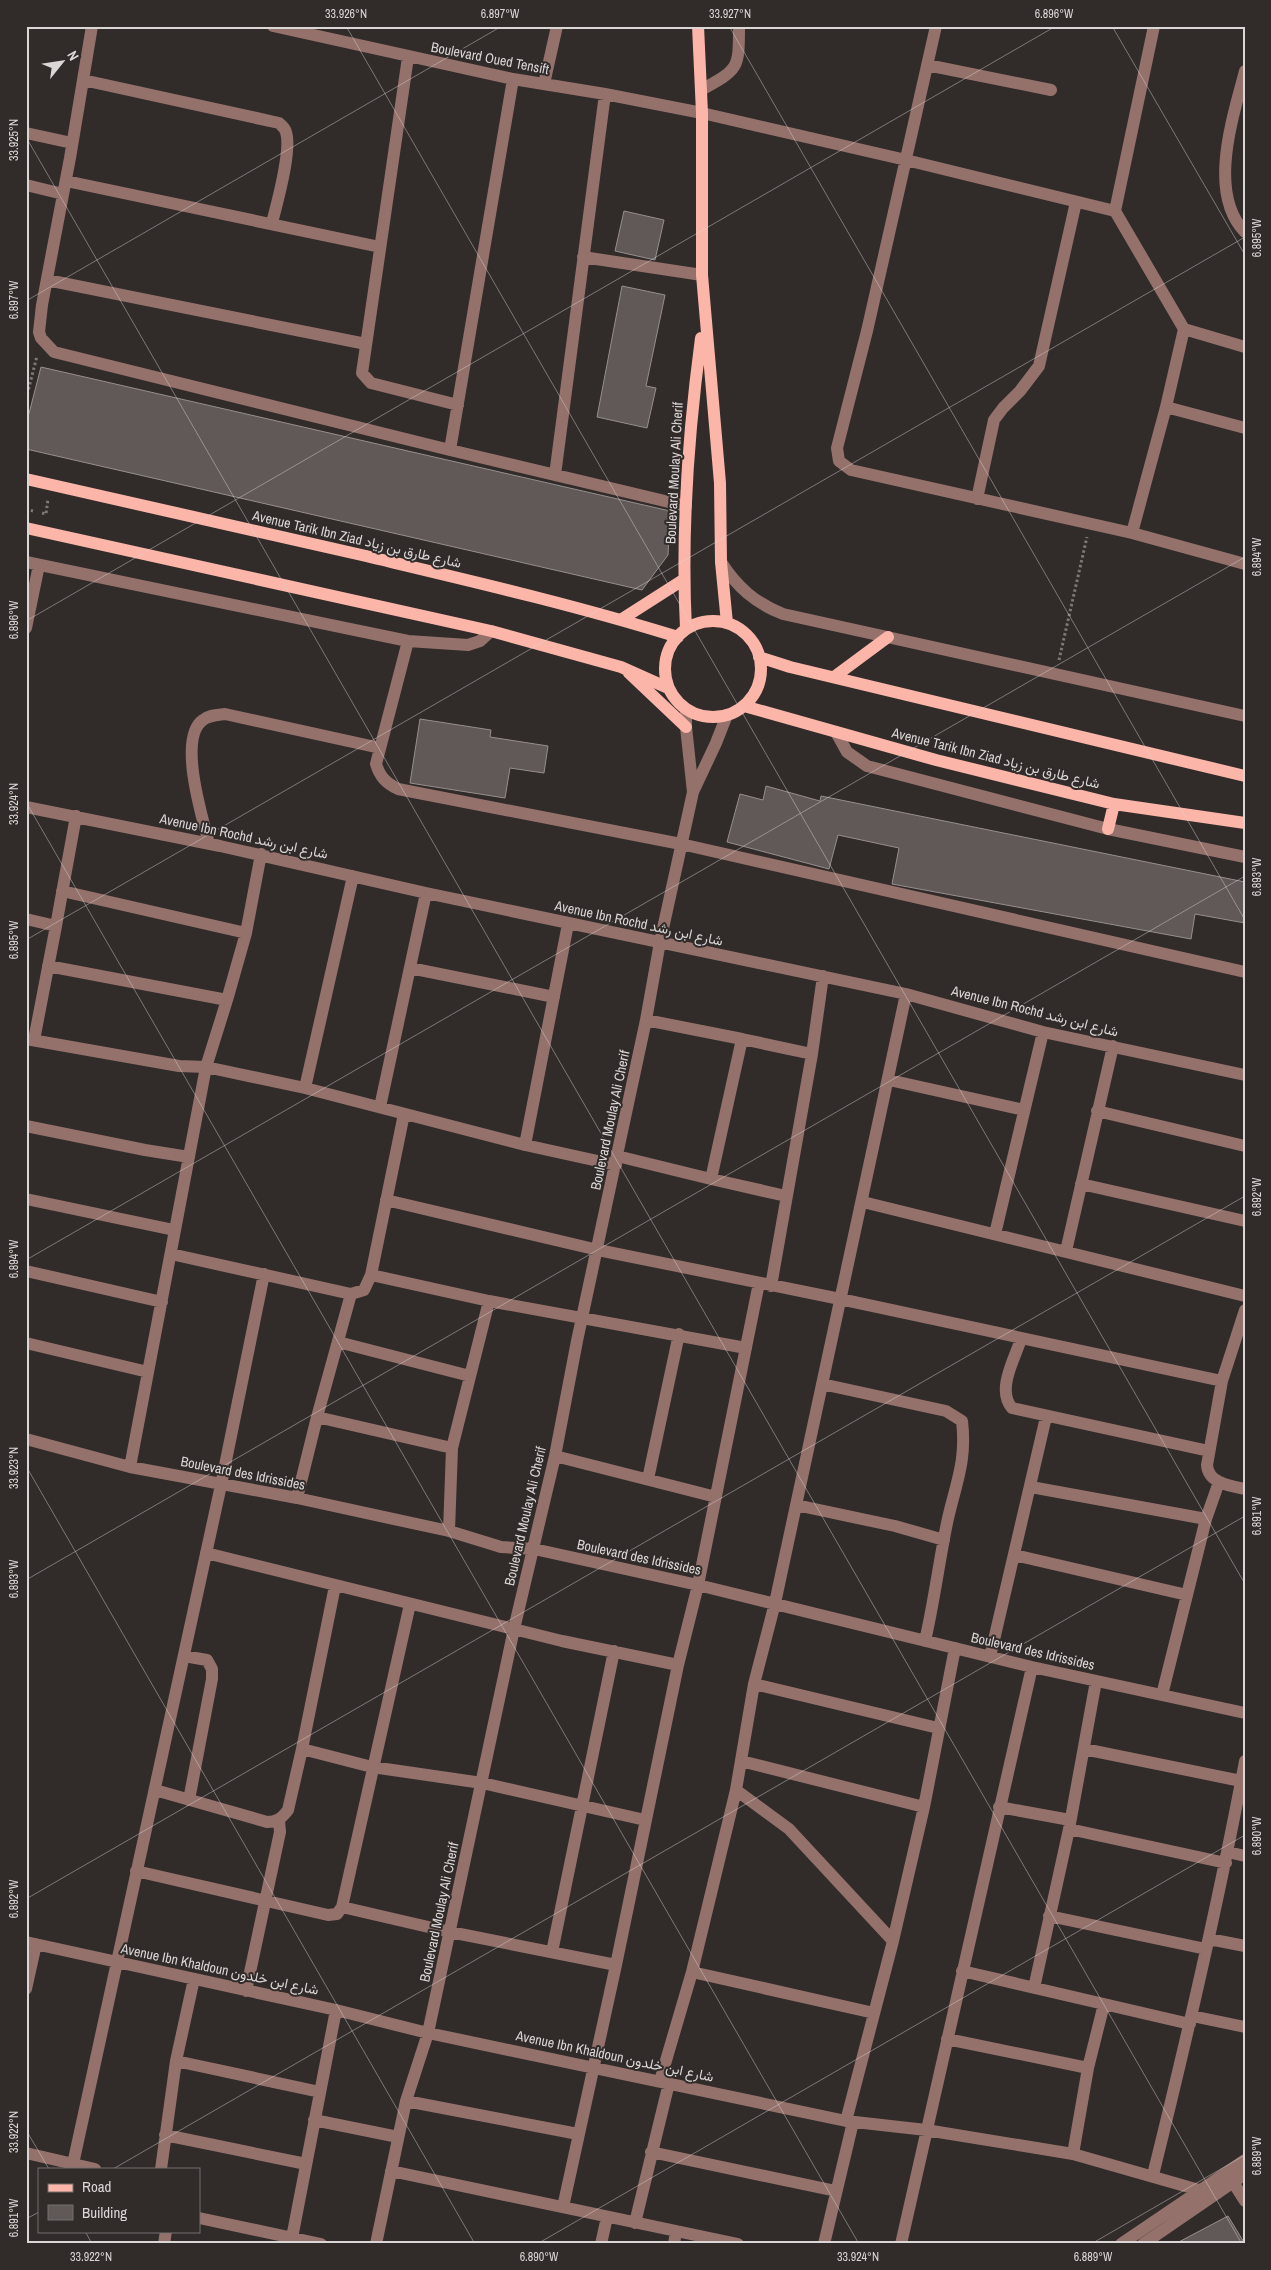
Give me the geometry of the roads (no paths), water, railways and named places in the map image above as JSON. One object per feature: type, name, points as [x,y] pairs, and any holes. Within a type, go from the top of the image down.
[{"type":"main road","name":"Boulevard Moulay Ali Cherif","points":[[698,26],[702,114],[702,275],[704,318],[720,482],[721,562],[727,623]]},
{"type":"main road","name":"Boulevard Moulay Ali Cherif","points":[[682,633],[690,416],[704,318]]},
{"type":"main road","name":"Avenue Tarik Ibn Ziad شارع طارق بن زياد","points":[[26,479],[393,563],[682,633]]},
{"type":"main road","points":[[26,528],[491,631],[621,667],[668,688]]},
{"type":"main road","points":[[622,619],[683,580]]},
{"type":"main road","points":[[712,621],[727,623],[742,630],[752,642],[759,657],[761,672],[758,687],[750,701],[744,706],[726,716],[706,717],[686,709],[677,702],[668,688],[664,673],[666,658],[672,643],[682,633],[696,624],[712,621]]},
{"type":"main road","points":[[834,677],[888,637]]},
{"type":"main road","points":[[759,657],[790,667],[1245,776]]},
{"type":"main road","points":[[621,667],[686,727]]},
{"type":"main road","name":"Avenue Tarik Ibn Ziad شارع طارق بن زياد","points":[[744,706],[936,760],[1114,804],[1245,823]]},
{"type":"main road","points":[[1108,829],[1114,804]]},
{"type":"street","points":[[92,26],[41,314],[39,332],[41,338],[54,352],[686,506]]},
{"type":"street","name":"Boulevard Oued Tensift","points":[[273,26],[513,79],[605,94],[702,114],[906,160],[1115,212]]},
{"type":"street","points":[[544,84],[557,26]]},
{"type":"street","points":[[701,90],[734,70],[737,62],[739,26]]},
{"type":"street","points":[[936,26],[837,448],[839,461],[851,470],[1132,533],[1245,564]]},
{"type":"street","points":[[1154,26],[1115,212],[1184,329],[1245,347]]},
{"type":"street","points":[[408,57],[362,373],[371,383],[458,405]]},
{"type":"street","points":[[927,65],[1052,90]]},
{"type":"street","points":[[1245,70],[1225,160],[1228,202],[1234,218],[1245,232]]},
{"type":"street","points":[[450,450],[513,79]]},
{"type":"street","points":[[83,80],[279,123],[284,128],[287,138],[284,178],[272,223]]},
{"type":"street","points":[[555,475],[605,94]]},
{"type":"street","points":[[26,133],[72,143]]},
{"type":"street","points":[[66,180],[380,246]]},
{"type":"street","points":[[26,185],[63,194]]},
{"type":"street","points":[[977,499],[994,420],[1039,366],[1076,202]]},
{"type":"street","points":[[583,257],[702,275]]},
{"type":"street","points":[[46,280],[366,344]]},
{"type":"street","points":[[1132,533],[1166,408],[1184,329]]},
{"type":"street","points":[[1166,408],[1245,428]]},
{"type":"street","points":[[26,562],[408,641],[468,645],[480,641],[491,631]]},
{"type":"street","points":[[721,562],[744,592],[770,610],[782,614],[1245,716]]},
{"type":"street","points":[[26,628],[39,565]]},
{"type":"street","points":[[408,641],[376,764],[379,774],[387,783],[398,789],[681,844],[1245,972]]},
{"type":"street","name":"Boulevard Moulay Ali Cherif","points":[[686,709],[686,727],[693,792]]},
{"type":"street","points":[[209,844],[193,779],[192,757],[196,729],[201,721],[212,715],[225,714],[380,748]]},
{"type":"street","name":"Boulevard Moulay Ali Cherif","points":[[376,2244],[406,2101],[428,2033],[514,1629],[555,1456],[681,844],[693,792],[716,744],[726,716]]},
{"type":"street","points":[[836,732],[847,752],[867,766],[1108,829],[1245,858]]},
{"type":"street","name":"Avenue Ibn Rochd شارع ابن رشد","points":[[26,807],[261,854],[568,924],[906,994],[1043,1032],[1245,1075]]},
{"type":"street","points":[[76,816],[48,966],[30,1040],[179,1066],[206,1067],[305,1088],[525,1145],[711,1179],[786,1196]]},
{"type":"street","points":[[130,1467],[206,1067],[246,933],[261,854]]},
{"type":"street","points":[[305,1088],[353,876]]},
{"type":"street","points":[[62,891],[246,933]]},
{"type":"street","points":[[380,1107],[426,893]]},
{"type":"street","points":[[26,919],[56,926]]},
{"type":"street","points":[[525,1145],[568,924]]},
{"type":"street","points":[[48,966],[227,1000]]},
{"type":"street","points":[[410,968],[554,997]]},
{"type":"street","points":[[563,2207],[616,1965],[678,1665],[698,1584],[746,1348],[765,1285],[786,1196],[812,1054],[823,976]]},
{"type":"street","points":[[635,2222],[664,2082],[736,1790],[754,1684],[775,1603],[840,1299],[863,1202],[906,994]]},
{"type":"street","points":[[646,1020],[812,1054]]},
{"type":"street","points":[[995,1234],[1043,1032]]},
{"type":"street","points":[[711,1179],[742,1039]]},
{"type":"street","points":[[1066,1251],[1113,1046]]},
{"type":"street","points":[[889,1080],[1024,1110]]},
{"type":"street","points":[[1097,1111],[1245,1146]]},
{"type":"street","points":[[171,1254],[351,1294],[364,1290],[371,1275],[404,1114]]},
{"type":"street","points":[[26,1126],[188,1157]]},
{"type":"street","points":[[1081,1184],[1245,1221]]},
{"type":"street","points":[[26,1199],[174,1230]]},
{"type":"street","points":[[386,1200],[598,1250],[840,1299],[1222,1381]]},
{"type":"street","points":[[863,1202],[1245,1296]]},
{"type":"street","points":[[26,1271],[162,1302]]},
{"type":"street","points":[[73,2164],[221,1484],[264,1274]]},
{"type":"street","points":[[371,1275],[489,1301],[679,1334],[746,1348]]},
{"type":"street","points":[[296,1498],[316,1417],[351,1294]]},
{"type":"street","points":[[450,1531],[452,1448],[489,1301]]},
{"type":"street","points":[[1245,1310],[1222,1381],[1209,1451],[1208,1470],[1212,1478],[1219,1482],[1245,1489]]},
{"type":"street","points":[[648,1479],[679,1334]]},
{"type":"street","points":[[1021,1339],[1006,1387],[1005,1396],[1012,1408],[1046,1417],[1209,1451]]},
{"type":"street","points":[[338,1342],[470,1376]]},
{"type":"street","points":[[26,1343],[148,1372]]},
{"type":"street","points":[[822,1384],[946,1411],[962,1421],[964,1444],[962,1462],[944,1540],[939,1576],[925,1641]]},
{"type":"street","points":[[316,1417],[452,1448]]},
{"type":"street","points":[[990,1657],[1046,1417]]},
{"type":"street","name":"Boulevard des Idrissides","points":[[26,1439],[130,1467],[296,1498],[450,1531],[501,1547],[534,1549],[698,1584],[1032,1667],[1245,1713]]},
{"type":"street","points":[[555,1456],[716,1497]]},
{"type":"street","points":[[1162,1695],[1206,1519],[1219,1482]]},
{"type":"street","points":[[1031,1486],[1206,1519]]},
{"type":"street","points":[[796,1506],[895,1526],[944,1540]]},
{"type":"street","points":[[206,1553],[514,1629],[678,1665]]},
{"type":"street","points":[[1014,1555],[1187,1595]]},
{"type":"street","points":[[155,1790],[267,1822],[279,1820],[288,1810],[335,1586]]},
{"type":"street","points":[[136,1871],[328,1916],[337,1914],[342,1907],[410,1604]]},
{"type":"street","points":[[824,2244],[874,2013],[924,1807],[955,1648]]},
{"type":"street","points":[[552,1952],[614,1652]]},
{"type":"street","points":[[184,1656],[207,1660],[212,1668],[212,1679],[189,1800]]},
{"type":"street","points":[[901,2244],[1032,1667]]},
{"type":"street","points":[[1034,1988],[1069,1825],[1096,1681]]},
{"type":"street","points":[[754,1684],[938,1728]]},
{"type":"street","points":[[302,1749],[372,1767],[482,1783],[581,1807],[646,1820]]},
{"type":"street","points":[[1084,1749],[1241,1781]]},
{"type":"street","points":[[741,1761],[924,1807]]},
{"type":"street","points":[[1152,2175],[1191,2020],[1227,1857],[1245,1761]]},
{"type":"street","points":[[736,1790],[767,1810],[790,1829],[893,1941]]},
{"type":"street","points":[[1000,1806],[1069,1825],[1227,1857],[1245,1856]]},
{"type":"street","points":[[246,1991],[280,1832],[279,1820]]},
{"type":"street","points":[[342,1907],[450,1932],[616,1965]]},
{"type":"street","points":[[1049,1916],[1208,1944],[1245,1946]]},
{"type":"street","points":[[26,1989],[31,1943]]},
{"type":"street","name":"Avenue Ibn Khaldoun شارع ابن خلدون","points":[[31,1943],[336,2010],[428,2033],[850,2121],[926,2130],[1073,2154],[1152,2175],[1199,2190]]},
{"type":"street","points":[[692,1972],[874,2013]]},
{"type":"street","points":[[962,1972],[1104,2004],[1191,2020],[1245,2027]]},
{"type":"street","points":[[161,2168],[176,2061],[194,1979]]},
{"type":"street","points":[[1073,2154],[1088,2068],[1104,2004]]},
{"type":"street","points":[[292,2238],[336,2010]]},
{"type":"street","points":[[947,2039],[1088,2068]]},
{"type":"street","points":[[176,2061],[320,2092]]},
{"type":"street","points":[[406,2101],[578,2134]]},
{"type":"street","points":[[314,2120],[398,2137]]},
{"type":"street","points":[[165,2134],[306,2164]]},
{"type":"street","points":[[26,2152],[91,2168]]},
{"type":"street","points":[[651,2152],[836,2191]]},
{"type":"street","points":[[1143,2244],[1230,2177],[1245,2160]]},
{"type":"street","points":[[391,2171],[635,2222],[675,2238],[738,2244]]},
{"type":"street","points":[[1121,2244],[1199,2190],[1230,2177],[1245,2174]]},
{"type":"street","points":[[1230,2177],[1245,2201]]},
{"type":"street","points":[[601,2244],[607,2217]]},
{"type":"street","points":[[200,2218],[321,2244]]}]
